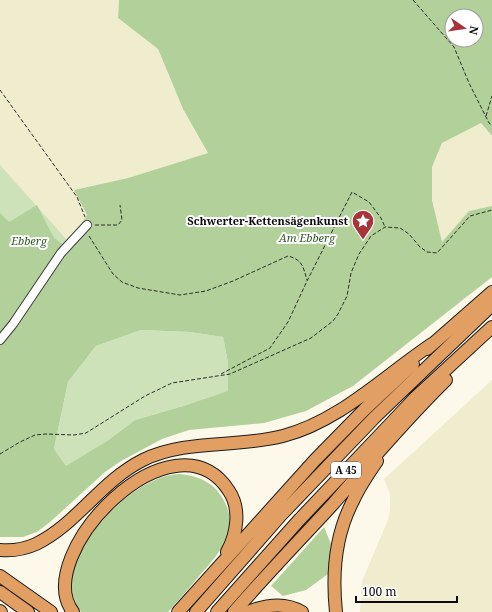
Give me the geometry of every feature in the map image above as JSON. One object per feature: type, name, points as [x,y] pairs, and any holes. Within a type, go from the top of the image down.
[{"type":"highway","points":[[178,612],[365,409],[412,366],[432,344],[492,292]]},
{"type":"highway","name":"A 45","points":[[196,612],[281,515],[375,417],[492,305]]},
{"type":"highway","name":"A 45","points":[[216,612],[300,519],[415,398],[492,327]]},
{"type":"highway","points":[[234,612],[420,405],[492,335]]},
{"type":"highway","points":[[0,550],[13,550],[35,545],[71,519],[113,480],[132,467],[154,456],[188,446],[264,440],[284,435],[318,422],[350,404],[407,360],[432,344]]},
{"type":"highway","points":[[336,612],[334,587],[335,564],[341,534],[350,507],[376,462],[420,405]]},
{"type":"highway","points":[[73,612],[67,600],[65,580],[69,562],[84,534],[99,515],[122,492],[151,473],[171,466],[193,466],[215,476],[225,486],[234,504],[236,516],[235,529],[229,548],[198,589]]},
{"type":"highway","points":[[0,576],[51,612]]},
{"type":"highway","points":[[0,592],[28,612]]},
{"type":"highway","points":[[248,612],[259,607],[277,605],[293,608],[302,612]]},
{"type":"lane","points":[[0,340],[14,324],[61,253],[86,227]]},
{"type":"path","points":[[413,0],[454,47],[469,83],[492,126]]},
{"type":"path","points":[[0,90],[77,197],[87,223],[86,227],[113,274],[122,282],[138,288],[180,295],[206,291],[233,281],[288,256],[297,258],[302,264],[307,281]]},
{"type":"path","points":[[486,117],[492,96]]},
{"type":"path","points":[[218,376],[270,348],[288,322],[352,192],[369,202],[381,218],[385,227]]},
{"type":"path","points":[[86,227],[118,224],[122,220],[120,205]]},
{"type":"path","points":[[0,454],[35,435],[74,435],[86,433],[145,396],[172,383],[230,374],[311,338],[333,321],[343,306],[351,273],[359,254],[371,236],[385,227],[400,228],[410,234],[420,247],[427,252],[437,253],[470,216],[492,210]]},
{"type":"shaded area","points":[[0,0],[119,0],[118,18],[158,49],[183,109],[208,153],[128,178],[74,190],[87,215],[78,229],[64,245],[54,238],[9,222],[0,213]]},
{"type":"shaded area","points":[[481,123],[492,136],[492,206],[469,211],[442,243],[432,200],[432,167],[442,143]]},
{"type":"shaded area","points":[[492,380],[492,612],[360,612],[362,581],[388,520],[390,509],[390,494],[384,479]]},
{"type":"green space","name":"Am Ebberg","points":[[119,0],[492,0],[492,136],[481,123],[442,143],[432,167],[432,200],[442,242],[469,211],[492,206],[492,277],[353,386],[306,411],[264,423],[189,430],[162,439],[121,461],[105,472],[37,532],[23,537],[0,537],[0,213],[9,222],[37,205],[54,238],[64,245],[78,229],[87,215],[74,190],[128,178],[208,153],[183,109],[158,49],[118,18]],"holes":[[[141,330],[190,332],[223,337],[228,363],[228,391],[135,420],[107,441],[66,466],[54,449],[68,382],[96,346]]]},
{"type":"green space","name":"Ebberg","points":[[0,165],[67,240],[0,325]]},
{"type":"green space","points":[[141,330],[190,332],[223,337],[228,363],[229,391],[135,420],[107,441],[66,467],[54,449],[68,382],[96,346]]},
{"type":"green space","points":[[180,474],[199,478],[210,484],[219,493],[228,510],[230,521],[229,531],[226,540],[215,558],[168,612],[81,612],[73,594],[72,575],[75,562],[92,533],[118,505],[133,493],[148,483],[164,477]]},
{"type":"green space","points":[[324,527],[331,544],[328,574],[306,590],[283,596],[271,586]]},
{"type":"place","name":"Schwerter-Kettensägenkunst","points":[[363,240]]}]
